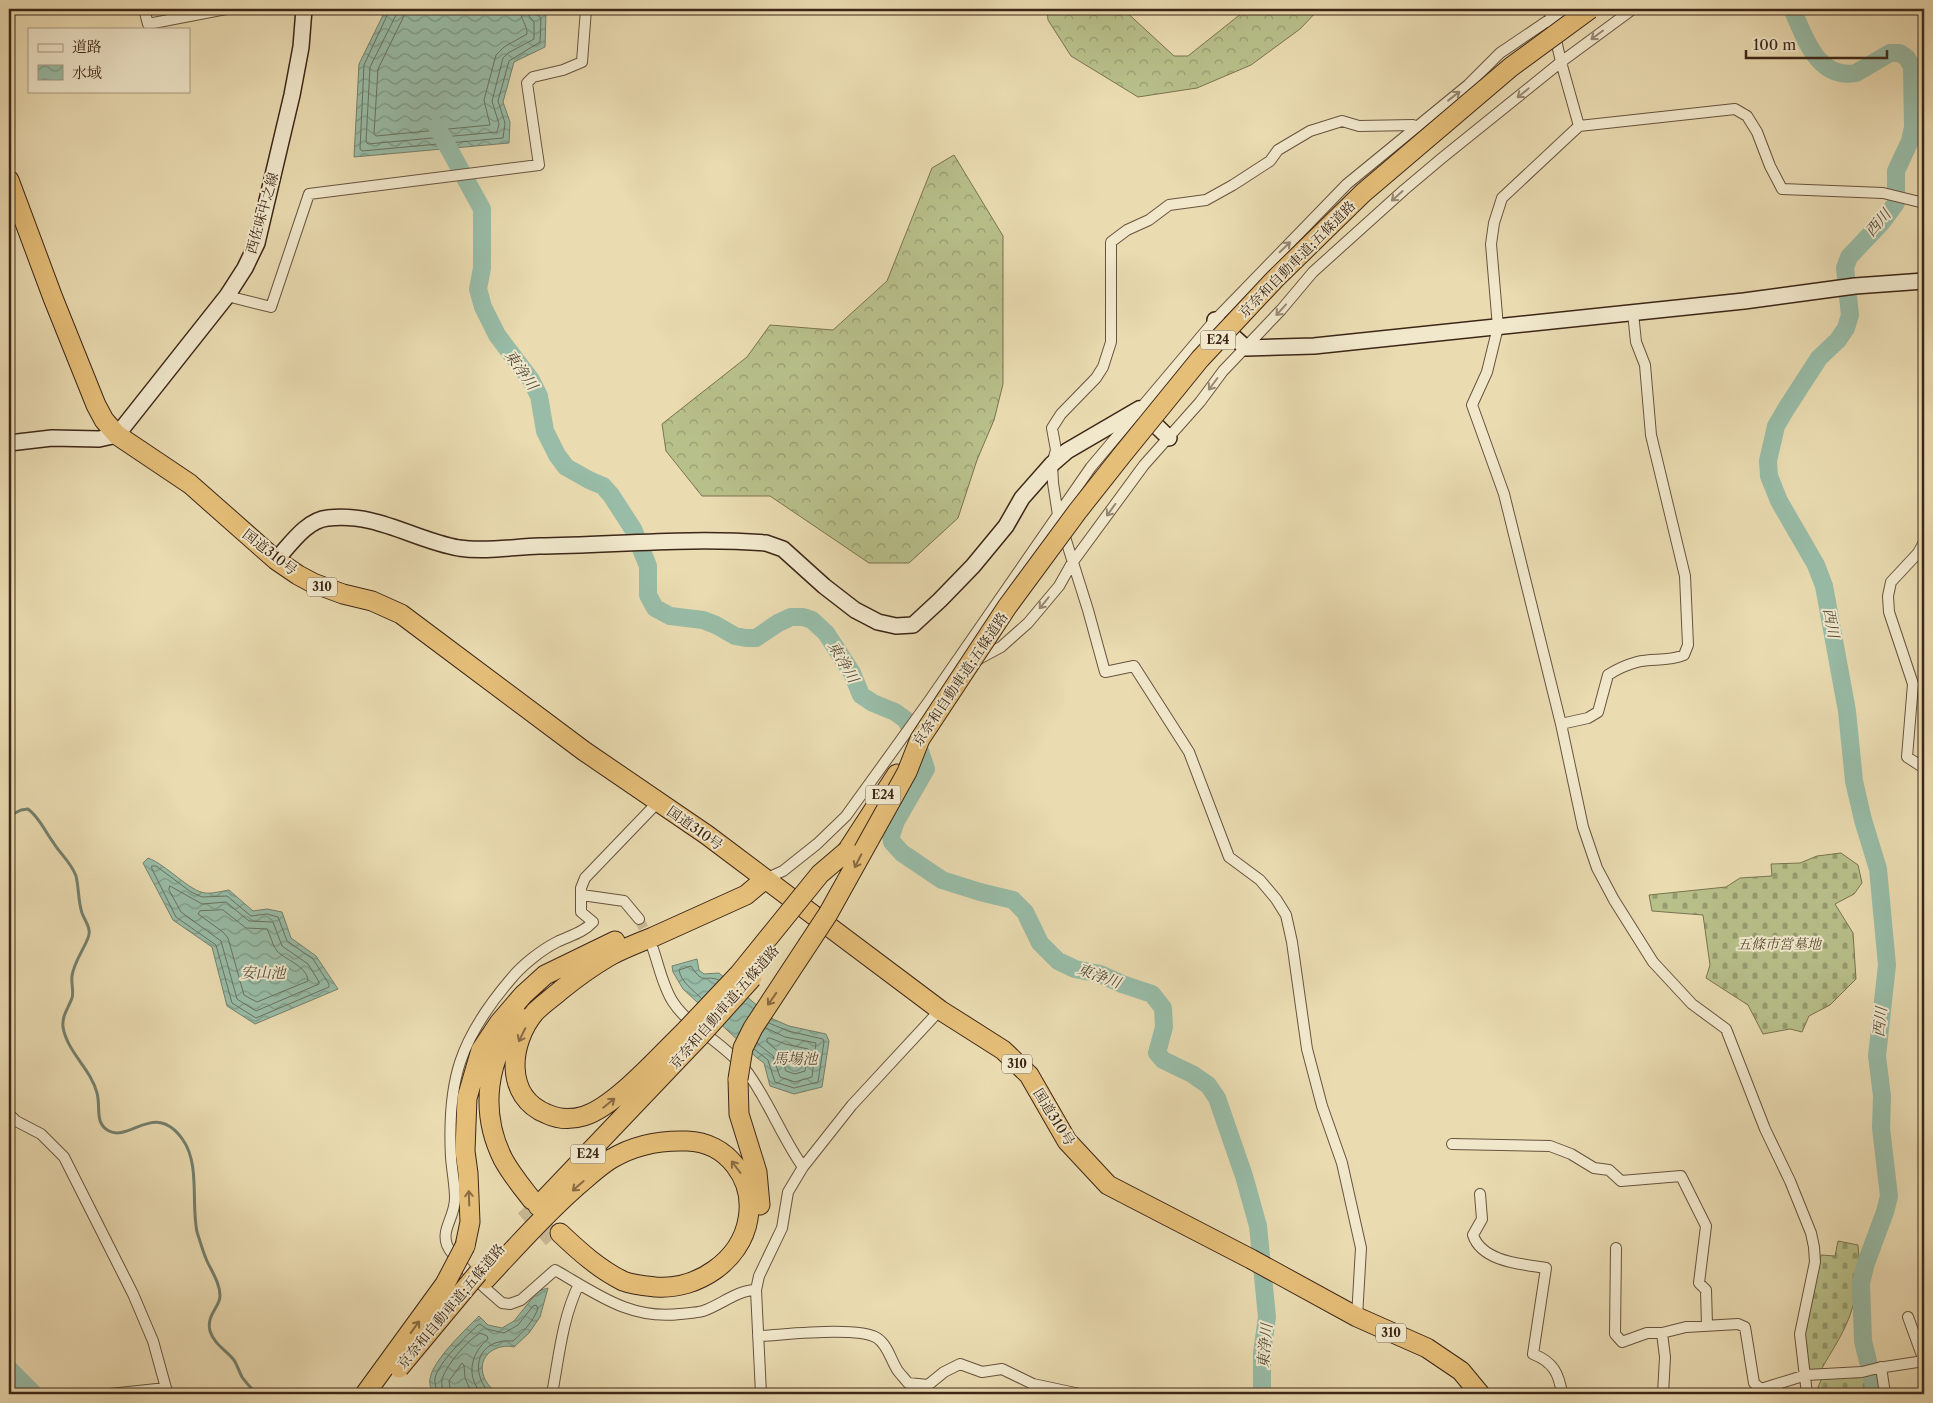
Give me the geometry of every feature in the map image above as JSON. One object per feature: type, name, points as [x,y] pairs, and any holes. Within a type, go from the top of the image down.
[{"type":"highway","name":"京奈和自動車道;五條道路","points":[[378,1394],[444,1313],[482,1276],[557,1186],[693,1033],[820,874],[847,851],[1036,567],[1122,455],[1200,359],[1275,279],[1363,193],[1511,67],[1590,9]]},
{"type":"highway","name":"国道310号","points":[[9,180],[53,298],[96,405],[104,420],[117,435],[190,484],[276,560],[313,583],[343,594],[372,601],[401,614],[584,752],[707,835],[940,1010],[1003,1050],[1029,1075],[1067,1142],[1108,1185],[1251,1259],[1357,1318],[1427,1348],[1461,1371],[1480,1394]]},
{"type":"highway","points":[[482,1276],[555,1206],[609,1160],[633,1148],[665,1141],[699,1142],[716,1148],[739,1169],[747,1187],[748,1219],[742,1238],[732,1254],[716,1270],[686,1285],[666,1288],[642,1286],[625,1281],[584,1256],[557,1236],[598,1276],[643,1294],[665,1296],[687,1293],[710,1284],[741,1258],[758,1223],[760,1207],[757,1172],[739,1114],[738,1079],[743,1048],[753,1028],[794,968],[833,905],[907,772],[920,739]]},
{"type":"highway","points":[[499,1023],[488,1060],[482,1091],[482,1115],[487,1140],[497,1165],[528,1203],[503,1159],[494,1136],[489,1108],[490,1080],[496,1054],[511,1026],[525,1006],[553,983],[580,968],[746,894],[765,879]]},
{"type":"highway","points":[[364,1394],[440,1291],[465,1246],[470,1222],[465,1151],[467,1098],[481,1050],[499,1023],[523,995],[545,975],[740,884],[765,879]]},
{"type":"highway","points":[[609,956],[579,976],[541,1007],[522,1034],[516,1049],[514,1072],[517,1084],[524,1098],[532,1106],[540,1112],[570,1120],[599,1111],[693,1033]]},
{"type":"street","points":[[144,9],[148,24],[190,12],[226,9]]},
{"type":"street","name":"西佐味中之線","points":[[117,435],[227,296],[245,268],[257,242],[292,95],[301,47],[304,9]]},
{"type":"street","points":[[227,296],[271,307],[309,194],[539,165],[527,84],[533,77],[563,70],[582,62],[586,9]]},
{"type":"street","points":[[765,879],[783,871],[817,844],[846,816],[929,701],[1091,467],[1215,320],[1347,184],[1468,85],[1500,53],[1550,13],[1565,9]]},
{"type":"street","points":[[952,667],[984,657],[1001,647],[1017,634],[1059,586],[1072,563],[1127,487],[1200,402],[1223,371],[1281,310],[1313,272],[1442,158],[1561,62],[1633,9]]},
{"type":"street","points":[[1550,13],[1561,62],[1579,126]]},
{"type":"street","points":[[1807,1394],[1800,1334],[1815,1262],[1811,1232],[1790,1181],[1765,1129],[1726,1030],[1692,1004],[1652,962],[1597,868],[1583,828],[1561,724],[1504,494],[1472,405],[1487,372],[1498,327],[1491,244],[1494,223],[1502,198],[1579,126],[1735,109],[1747,116],[1757,132],[1770,166],[1782,189],[1883,193],[1924,203]]},
{"type":"street","points":[[1357,1318],[1361,1248],[1342,1163],[1322,1106],[1307,1049],[1292,942],[1286,915],[1276,899],[1260,880],[1228,857],[1189,752],[1134,666],[1105,672],[1058,514],[1053,483],[1052,464],[1056,450],[1052,428],[1061,414],[1096,378],[1103,367],[1111,342],[1111,242],[1127,230],[1149,220],[1169,205],[1206,200],[1232,186],[1270,161],[1278,150],[1310,131],[1342,121],[1360,126],[1413,126],[1417,128]]},
{"type":"street","points":[[1215,320],[1246,348],[1330,345],[1744,301],[1855,286],[1924,281]]},
{"type":"street","points":[[1561,724],[1588,718],[1598,712],[1608,675],[1620,668],[1639,662],[1678,658],[1684,655],[1688,645],[1684,576],[1651,435],[1645,365],[1636,342],[1633,313]]},
{"type":"street","points":[[1139,409],[1169,438]]},
{"type":"street","points":[[276,560],[308,526],[317,520],[350,517],[384,523],[460,548],[650,542],[750,542],[783,549],[824,586],[855,610],[878,622],[896,626],[913,624],[940,600],[972,566],[1006,526],[1022,498],[1052,464],[1067,451],[1139,409]]},
{"type":"street","points":[[9,443],[52,438],[99,439],[117,435]]},
{"type":"street","points":[[1924,542],[1918,553],[1891,582],[1888,596],[1889,612],[1913,684],[1907,757],[1924,768]]},
{"type":"street","points":[[658,802],[585,878],[581,888],[581,912],[592,922],[586,929],[555,943],[511,978],[484,1015],[466,1046],[460,1059],[451,1095],[451,1156],[455,1196],[454,1208],[445,1232],[452,1254],[502,1303],[510,1304],[520,1300],[556,1270],[629,1311],[655,1316],[700,1312],[717,1306],[747,1290],[756,1290]]},
{"type":"street","points":[[582,895],[624,901],[638,919]]},
{"type":"street","points":[[654,949],[666,989],[673,1003],[725,1048],[745,1069],[803,1167]]},
{"type":"street","points":[[761,1394],[756,1290],[759,1276],[782,1228],[788,1192],[803,1167],[852,1105],[940,1010]]},
{"type":"street","points":[[9,1114],[16,1121],[41,1134],[64,1156],[133,1294],[153,1341],[166,1388],[110,1394]]},
{"type":"street","points":[[1452,1144],[1550,1146],[1572,1154],[1594,1168],[1609,1170],[1621,1181],[1681,1176],[1706,1226],[1699,1282],[1706,1290],[1707,1325]]},
{"type":"street","points":[[1480,1194],[1482,1219],[1473,1235],[1476,1245],[1491,1255],[1517,1263],[1546,1268],[1533,1354],[1546,1359],[1559,1377],[1562,1394]]},
{"type":"street","points":[[1616,1248],[1615,1334],[1622,1342],[1647,1333],[1662,1333],[1707,1325],[1738,1324],[1745,1328],[1754,1382],[1761,1392],[1806,1375],[1862,1372],[1879,1367],[1924,1361],[1908,1317]]},
{"type":"street","points":[[552,1394],[563,1327],[572,1298],[579,1284]]},
{"type":"street","points":[[758,1336],[842,1331],[870,1335],[883,1344],[897,1370],[908,1383],[928,1386],[944,1372],[960,1364],[982,1372],[1002,1369],[1034,1384],[1080,1394]]},
{"type":"street","points":[[1662,1333],[1665,1357],[1663,1394]]},
{"type":"street","points":[[1879,1367],[1885,1394]]},
{"type":"green space","points":[[1047,9],[1123,9],[1174,56],[1188,56],[1247,9],[1319,9],[1300,29],[1251,65],[1197,88],[1138,97],[1071,56],[1048,20]]},
{"type":"green space","points":[[954,155],[1003,236],[1003,384],[994,420],[977,460],[958,518],[909,563],[869,563],[770,496],[702,496],[666,451],[662,424],[747,357],[770,325],[833,330],[887,281],[932,168]]},
{"type":"green space","name":"五條市営墓地","points":[[1841,853],[1858,865],[1862,883],[1854,894],[1835,904],[1853,933],[1856,979],[1830,1005],[1809,1016],[1802,1032],[1790,1029],[1763,1034],[1748,1005],[1706,978],[1710,965],[1703,915],[1652,911],[1649,895],[1726,887],[1740,878],[1772,876],[1771,864],[1800,863],[1817,856]]},
{"type":"green space","points":[[1838,1241],[1858,1245],[1858,1275],[1855,1296],[1846,1325],[1821,1370],[1809,1370],[1805,1334],[1821,1255],[1835,1256]]},
{"type":"green space","points":[[1865,1375],[1867,1394],[1821,1394],[1818,1387],[1823,1376]]},
{"type":"water","points":[[386,9],[533,9],[546,13],[545,47],[514,62],[503,102],[510,122],[509,143],[354,157],[359,64]]},
{"type":"water","name":"安山池","points":[[148,858],[199,891],[211,893],[229,890],[253,911],[267,909],[282,912],[291,938],[316,956],[338,989],[255,1024],[227,1006],[212,947],[173,920],[143,863]]},
{"type":"water","name":"馬場池","points":[[697,959],[699,970],[704,974],[719,973],[773,1019],[789,1026],[826,1034],[829,1041],[822,1087],[794,1094],[770,1086],[764,1063],[683,989],[673,972],[672,966]]},
{"type":"water","points":[[548,1288],[540,1317],[529,1333],[514,1347],[508,1346],[495,1349],[483,1361],[484,1377],[488,1385],[497,1394],[433,1394],[430,1381],[437,1363],[450,1346],[479,1316],[488,1325],[502,1328],[514,1321],[538,1291]]},
{"type":"waterway","name":"西川","points":[[1792,9],[1814,54],[1831,70],[1843,73],[1856,73],[1890,53],[1900,53],[1907,58],[1912,67],[1913,127],[1910,141],[1896,171],[1896,203],[1882,222],[1849,257],[1845,268],[1850,315],[1846,328],[1838,340],[1819,358],[1776,426],[1768,461],[1769,476],[1779,501],[1816,565],[1824,586],[1847,711],[1854,781],[1863,820],[1878,869],[1887,965],[1877,1056],[1882,1096],[1881,1128],[1889,1196],[1861,1283],[1863,1341],[1876,1394]]},
{"type":"waterway","name":"東浄川","points":[[437,127],[482,209],[482,268],[478,289],[483,307],[497,335],[531,380],[539,396],[545,431],[557,455],[566,467],[603,486],[633,529],[648,566],[648,595],[655,608],[670,616],[703,620],[735,636],[746,638],[756,638],[778,623],[791,617],[803,617],[812,620],[826,633],[852,673],[861,695],[873,703],[895,712],[906,720],[917,742],[926,769],[896,821],[891,836],[892,842],[902,853],[942,880],[1013,900],[1025,912],[1040,943],[1058,961],[1075,969],[1100,974],[1152,994],[1163,1008],[1164,1027],[1157,1053],[1163,1060],[1192,1074],[1208,1085],[1217,1098],[1244,1176],[1258,1226],[1267,1317],[1262,1353],[1262,1394]]},
{"type":"waterway","points":[[9,816],[28,809],[39,820],[74,871],[82,913],[89,928],[89,935],[73,971],[73,996],[64,1015],[63,1023],[65,1036],[94,1084],[98,1098],[101,1124],[104,1128],[117,1133],[153,1122],[163,1123],[173,1129],[183,1140],[192,1161],[197,1232],[220,1291],[218,1304],[211,1316],[210,1331],[217,1343],[234,1360],[242,1377],[257,1394]]},
{"type":"waterway","points":[[9,1369],[34,1394]]},
{"type":"tunnel","points":[[639,919],[650,941]]},
{"type":"tunnel","points":[[525,1207],[553,1239]]}]
